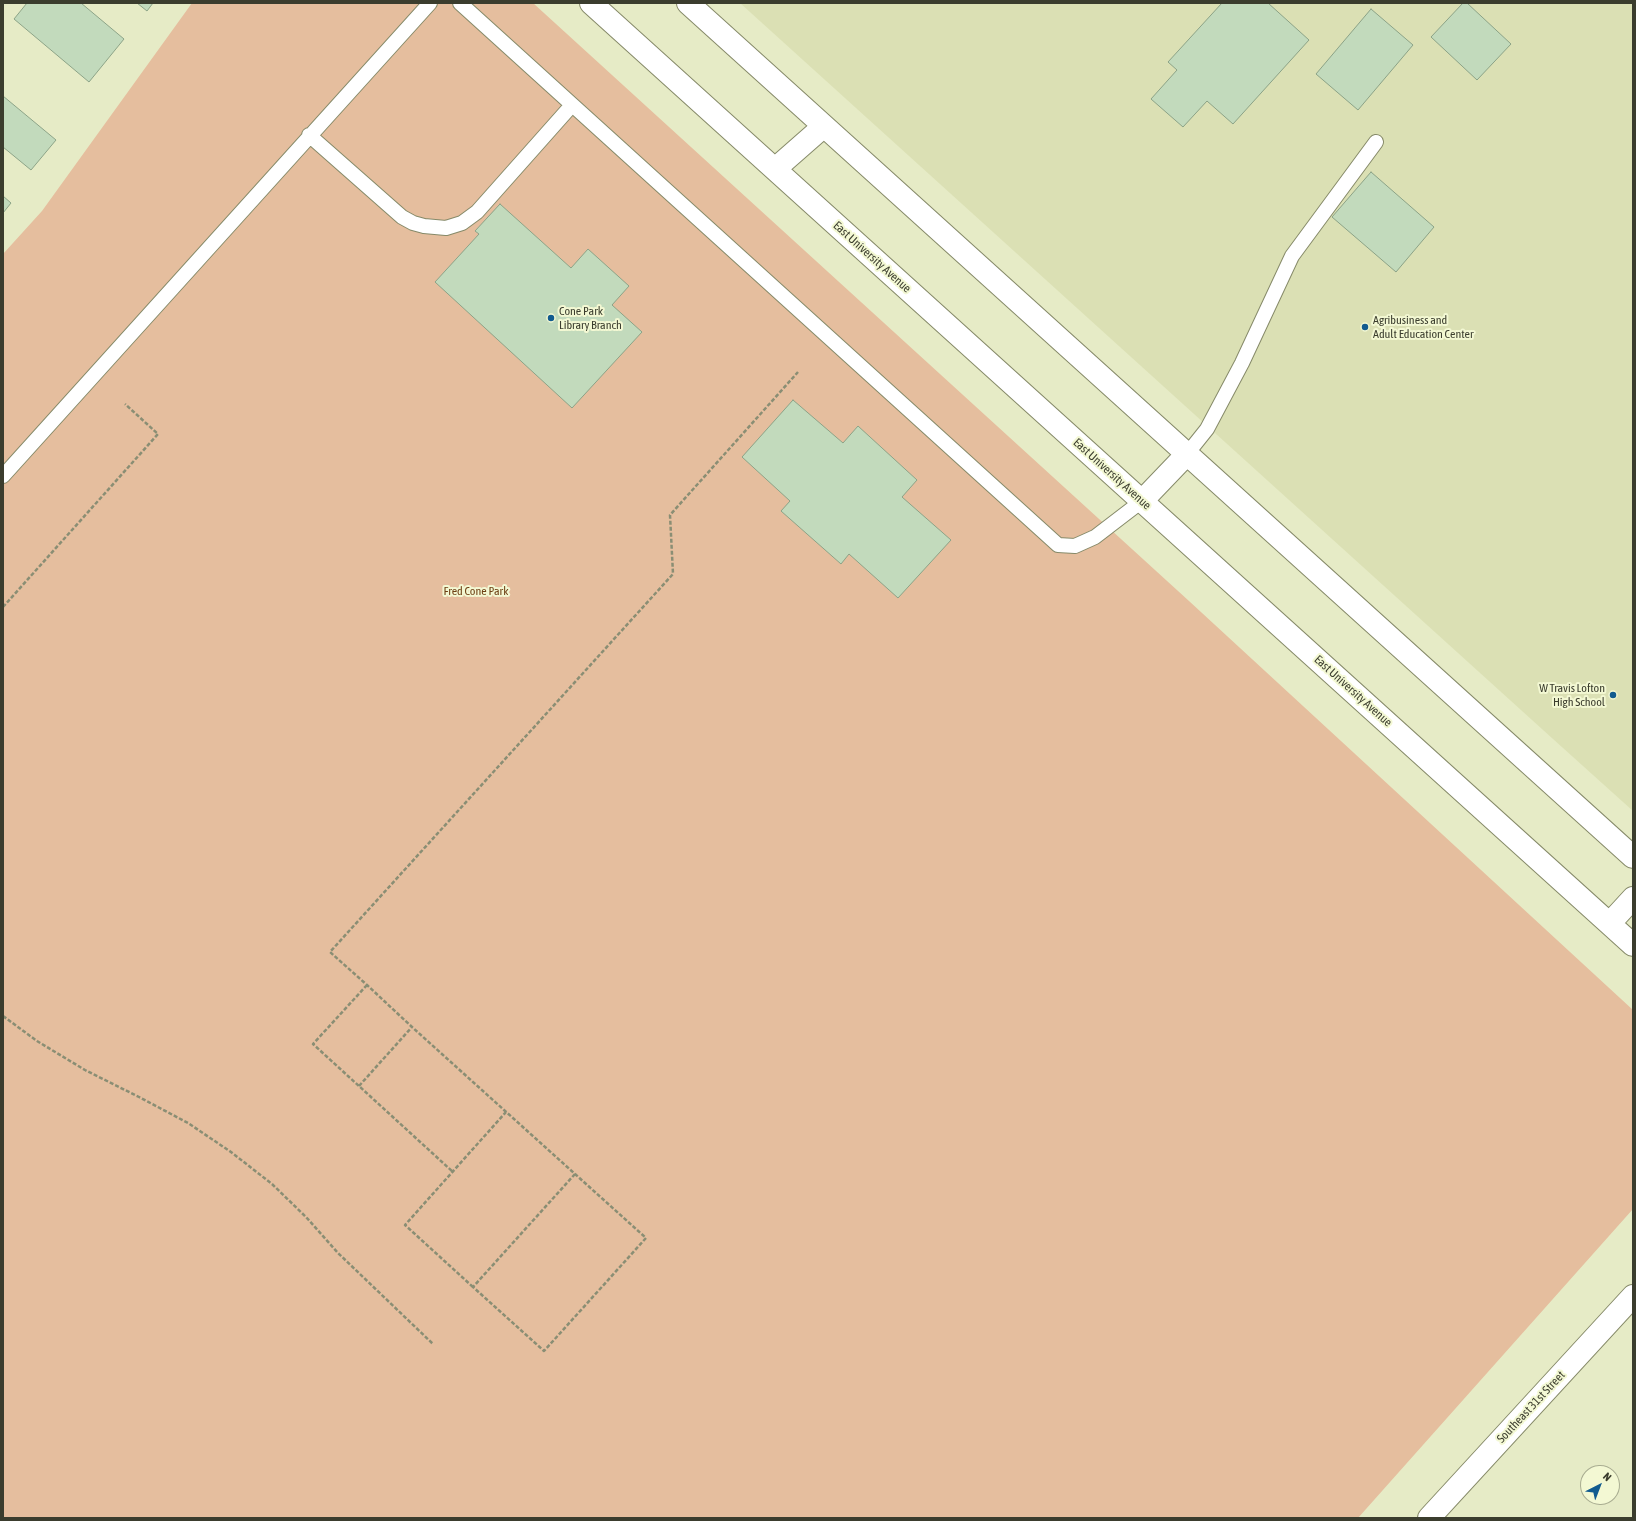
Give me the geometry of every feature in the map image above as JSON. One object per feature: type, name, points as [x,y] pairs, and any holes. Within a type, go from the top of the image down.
[{"type":"main road","name":"East University Avenue","points":[[591,3],[1633,945]]},
{"type":"main road","points":[[688,3],[1633,856]]},
{"type":"main road","points":[[774,169],[824,126]]},
{"type":"main road","points":[[1142,501],[1188,454]]},
{"type":"main road","points":[[1610,923],[1633,898]]},
{"type":"main road","name":"Southeast 31st Street","points":[[1429,1518],[1633,1296]]},
{"type":"lane","points":[[3,476],[309,135],[430,3]]},
{"type":"lane","points":[[460,3],[1058,545],[1075,546],[1095,538],[1142,501]]},
{"type":"lane","points":[[309,135],[402,217],[413,223],[424,226],[446,228],[462,223],[477,212],[572,105]]},
{"type":"lane","points":[[1188,454],[1207,429],[1242,363],[1292,256],[1376,142]]},
{"type":"path","points":[[506,1112],[404,1225],[544,1351],[646,1238],[330,952],[673,574],[670,515],[798,372]]},
{"type":"path","points":[[3,607],[158,434],[125,404]]},
{"type":"path","points":[[367,985],[314,1044],[453,1172]]},
{"type":"path","points":[[3,1016],[37,1041],[85,1070],[188,1123],[231,1152],[272,1184],[306,1217],[338,1253],[433,1344]]},
{"type":"path","points":[[359,1086],[412,1027]]},
{"type":"path","points":[[473,1287],[575,1174]]},
{"type":"shaded area","name":"Agribusiness and Adult Education Center","points":[[740,3],[1633,3],[1633,811],[1553,739]]},
{"type":"green space","name":"Fred Cone Park","points":[[192,3],[533,3],[1189,601],[1633,1010],[1633,1209],[1358,1518],[3,1518],[3,254],[42,211]]},
{"type":"building","points":[[27,3],[81,3],[124,39],[89,82],[14,19]]},
{"type":"building","points":[[137,3],[153,3],[147,11]]},
{"type":"building","points":[[1222,3],[1268,3],[1309,40],[1233,124],[1207,101],[1183,127],[1151,99],[1177,70],[1168,62]]},
{"type":"building","points":[[1463,3],[1467,3],[1511,44],[1477,80],[1431,37]]},
{"type":"building","points":[[1371,9],[1413,45],[1358,110],[1316,74]]},
{"type":"building","points":[[3,96],[56,140],[31,170],[3,147]]},
{"type":"building","points":[[1371,172],[1434,227],[1396,272],[1332,217]]},
{"type":"building","points":[[3,196],[11,203],[3,213]]},
{"type":"building","name":"Cone Park Library Branch","points":[[500,204],[571,268],[588,249],[629,286],[612,305],[642,332],[572,408],[435,282],[479,234],[475,231]]},
{"type":"building","points":[[793,400],[843,443],[858,426],[917,480],[902,497],[951,540],[898,598],[849,554],[841,564],[781,511],[790,501],[742,457]]},
{"type":"place","name":"Cone Park Library Branch","points":[[551,318]]},
{"type":"place","name":"Agribusiness and Adult Education Center","points":[[1365,327]]},
{"type":"place","name":"W Travis Lofton High School","points":[[1613,695]]}]
